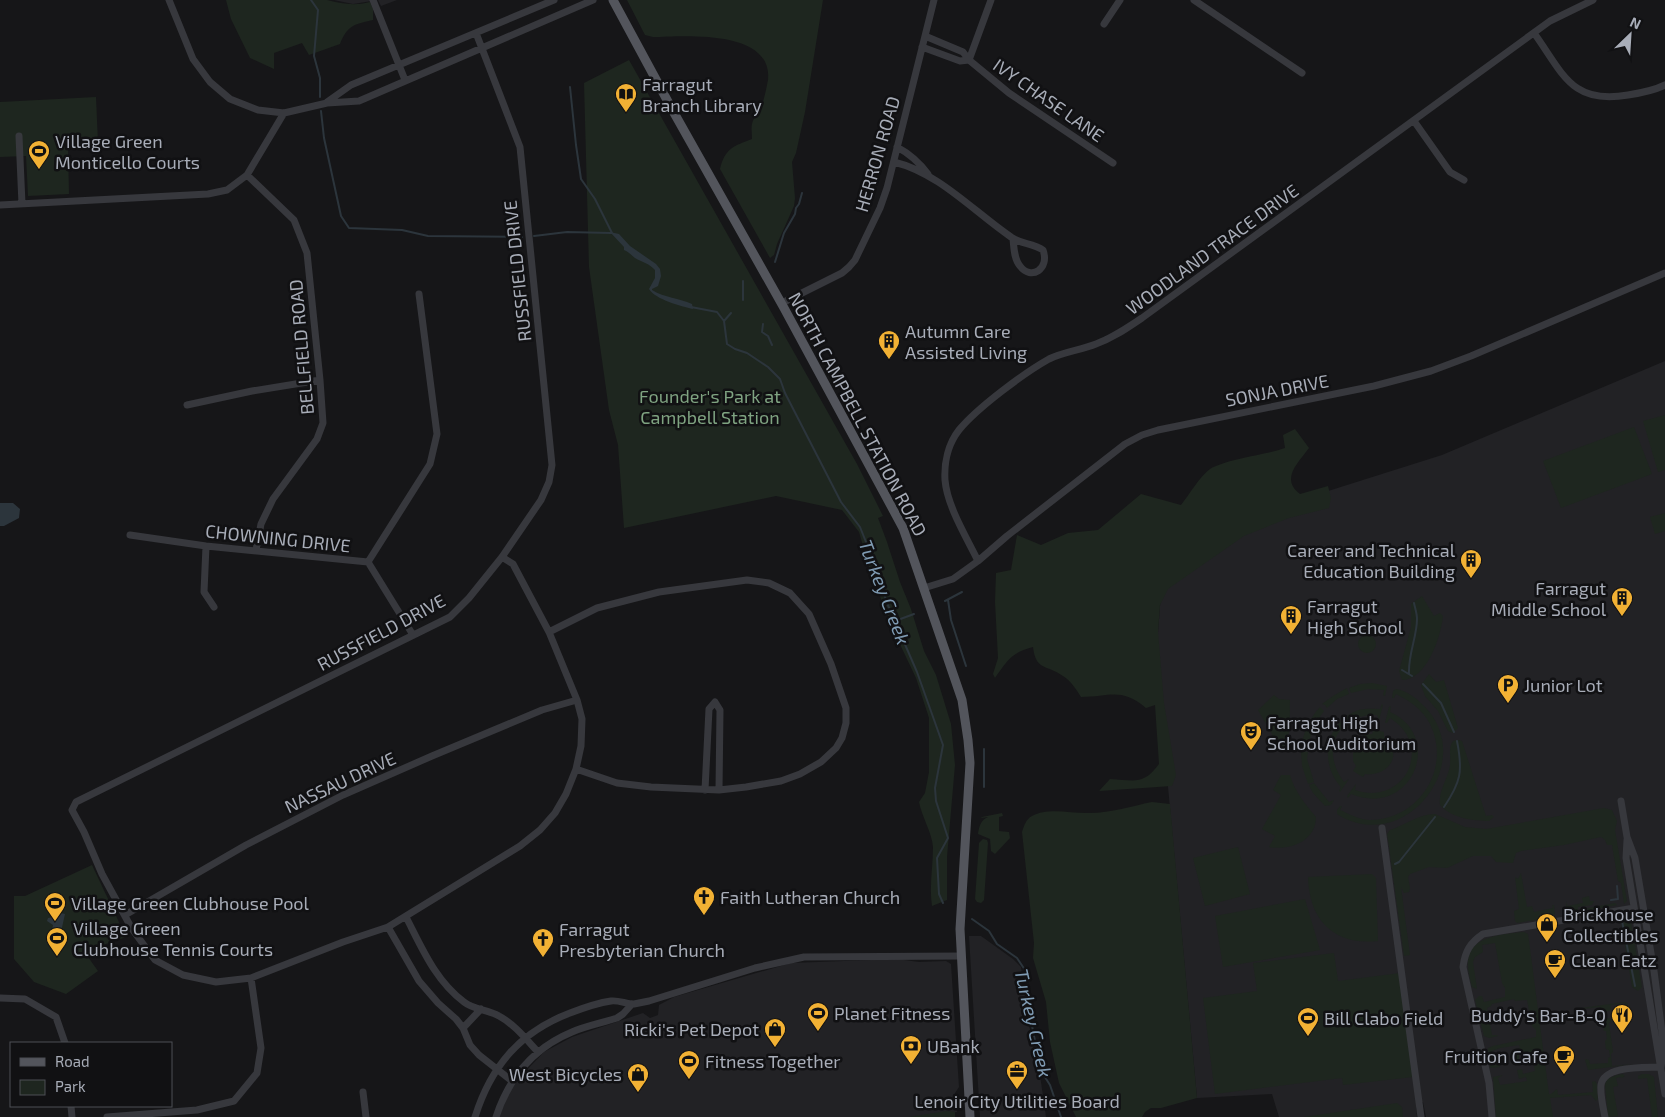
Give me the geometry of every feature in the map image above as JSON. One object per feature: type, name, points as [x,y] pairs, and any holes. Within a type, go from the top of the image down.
[{"type":"main road","name":"NORTH CAMPBELL STATION ROAD","points":[[613,0],[673,111],[782,303],[903,528],[962,700],[970,764],[961,891],[961,956],[970,1117]]},
{"type":"street","points":[[169,0],[192,59],[210,82],[230,99],[258,110],[284,113],[327,103],[359,100],[594,0]]},
{"type":"street","points":[[374,0],[406,80]]},
{"type":"street","points":[[327,103],[351,86],[554,0]]},
{"type":"street","name":"HERRON ROAD","points":[[782,303],[842,272],[855,260],[880,208],[894,162],[934,0]]},
{"type":"street","points":[[969,60],[991,0]]},
{"type":"street","points":[[1104,24],[1120,0]]},
{"type":"street","points":[[1194,0],[1302,73]]},
{"type":"street","name":"WOODLAND TRACE DRIVE","points":[[978,561],[954,511],[945,482],[945,466],[949,449],[959,431],[976,412],[1050,358],[1113,338],[1550,21],[1593,0]]},
{"type":"street","name":"RUSSFIELD DRIVE","points":[[125,915],[102,874],[84,832],[72,810],[76,802],[450,617],[469,598],[502,557],[541,500],[549,482],[552,465],[520,147],[476,33]]},
{"type":"street","points":[[1534,33],[1568,80],[1576,89],[1589,95],[1603,98],[1614,97],[1653,90],[1665,85]]},
{"type":"street","name":"IVY CHASE LANE","points":[[925,36],[964,52],[969,60],[1010,93],[1113,163]]},
{"type":"street","name":"IVY CHASE LANE","points":[[922,47],[960,61],[969,60]]},
{"type":"street","points":[[0,205],[208,194],[227,190],[247,175],[284,113]]},
{"type":"street","points":[[1414,121],[1450,172],[1464,180]]},
{"type":"street","points":[[19,136],[22,204]]},
{"type":"street","points":[[897,147],[908,153],[928,174]]},
{"type":"street","points":[[894,162],[928,174],[1013,239],[1031,243],[1043,250],[1046,257],[1045,263],[1040,270],[1027,272],[1020,267],[1013,239]]},
{"type":"street","name":"BELLFIELD ROAD","points":[[247,175],[294,220],[307,254],[323,423],[317,439],[273,499],[261,524],[256,550]]},
{"type":"street","name":"SONJA DRIVE","points":[[924,588],[953,579],[1119,448],[1142,435],[1193,422],[1374,386],[1431,371],[1471,356],[1665,273]]},
{"type":"street","points":[[368,562],[430,464],[437,434],[419,294]]},
{"type":"street","points":[[187,404],[320,380]]},
{"type":"street","name":"CHOWNING DRIVE","points":[[130,535],[206,546],[368,562],[413,635]]},
{"type":"street","points":[[206,546],[204,592],[214,607]]},
{"type":"street","points":[[125,915],[132,929],[155,960],[183,975],[216,982],[251,978],[343,942],[388,927],[520,846],[540,830],[555,813],[566,794],[576,769],[581,746],[582,719],[578,700],[549,632],[513,564],[502,557]]},
{"type":"street","points":[[549,632],[597,608],[659,592],[747,580],[769,583],[790,593],[809,614],[831,664],[846,708],[846,723],[842,738],[836,748],[821,762],[800,774],[781,781],[746,787],[705,790],[617,783],[576,769]]},
{"type":"street","name":"NASSAU DRIVE","points":[[125,915],[246,845],[343,795],[542,710],[578,700]]},
{"type":"street","points":[[705,790],[709,709],[715,702],[720,710],[719,790]]},
{"type":"street","points":[[1621,801],[1627,837],[1635,858],[1654,971],[1664,1047],[1661,1067]]},
{"type":"street","points":[[1382,828],[1422,1117]]},
{"type":"street","points":[[1627,837],[1626,858],[1655,1044],[1665,1094]]},
{"type":"street","points":[[1492,1117],[1489,1084],[1463,967],[1465,954],[1471,944],[1483,934],[1634,908]]},
{"type":"street","points":[[406,917],[435,973],[452,992],[474,1008],[500,1016],[538,1052]]},
{"type":"street","points":[[388,927],[419,981],[463,1028],[470,1044],[479,1055],[512,1081]]},
{"type":"street","points":[[475,1117],[496,1070],[525,1038],[553,1020],[579,1009],[610,1001],[632,1004],[649,1001],[763,966],[804,956],[961,956]]},
{"type":"street","points":[[107,1117],[180,1115],[234,1101],[258,1074],[261,1048],[251,978]]},
{"type":"street","points":[[0,998],[25,999],[56,1017],[65,1042]]},
{"type":"street","points":[[496,1117],[512,1081],[538,1052],[573,1032],[617,1018],[632,1004]]},
{"type":"street","points":[[463,1028],[481,1009]]},
{"type":"street","points":[[1604,1117],[1602,1084],[1607,1075],[1619,1070],[1661,1067]]},
{"type":"street","points":[[363,1092],[366,1117]]},
{"type":"shaded area","points":[[334,0],[378,0],[353,4]]},
{"type":"shaded area","points":[[378,0],[397,0],[381,6]]},
{"type":"shaded area","points":[[610,232],[619,234],[630,246],[656,264],[660,269],[661,276],[658,286],[652,290],[692,304],[693,309],[669,302],[652,293],[649,289],[655,278],[655,270],[624,250],[624,247]]},
{"type":"shaded area","points":[[1665,361],[1665,1117],[1426,1117],[1423,1102],[1416,1104],[1417,1117],[1279,1117],[1272,1094],[1197,1098],[1156,658],[1162,580],[1306,498],[1442,455]]},
{"type":"shaded area","points":[[0,503],[13,503],[20,509],[19,518],[4,526],[0,526]]},
{"type":"shaded area","name":"Village Green Clubhouse Pool","points":[[56,912],[65,914],[61,932],[52,930],[53,925],[47,921],[48,918],[54,917]]},
{"type":"shaded area","points":[[969,936],[981,936],[1021,967],[1029,1026],[1037,1054],[1046,1117],[980,1117]]},
{"type":"shaded area","points":[[897,959],[919,962],[946,961],[951,964],[959,1087],[955,1093],[957,1112],[920,1117],[499,1117],[511,1089],[521,1076],[544,1052],[572,1037],[643,1013],[650,1018],[658,1015],[659,1005],[674,997],[791,963]]},
{"type":"green space","points":[[226,0],[327,0],[354,4],[370,2],[373,9],[373,20],[352,27],[345,33],[340,44],[309,55],[302,43],[274,53],[274,69],[250,58],[231,19]]},
{"type":"green space","points":[[627,0],[823,0],[805,112],[796,153],[792,162],[794,206],[774,255],[770,258],[720,169],[725,156],[731,149],[752,139],[753,122],[760,110],[768,80],[766,63],[757,52],[742,44],[724,39],[685,36],[653,37],[645,35]]},
{"type":"green space","name":"Founder's Park at Campbell Station","points":[[629,60],[857,464],[883,516],[878,518],[924,651],[936,675],[951,724],[955,765],[947,857],[947,900],[932,906],[933,847],[919,802],[925,793],[929,772],[929,718],[916,678],[872,577],[859,532],[842,510],[776,496],[624,528],[618,445],[609,410],[589,267],[584,83]]},
{"type":"green space","points":[[96,97],[98,143],[68,148],[69,194],[28,196],[26,156],[0,157],[0,102]]},
{"type":"green space","points":[[1665,415],[1665,470],[1658,472],[1643,421]]},
{"type":"green space","points":[[1634,427],[1652,474],[1561,508],[1543,461]]},
{"type":"green space","points":[[1295,429],[1309,448],[1296,465],[1291,477],[1291,483],[1300,494],[1328,486],[1331,498],[1329,508],[1289,518],[1244,536],[1168,589],[1160,605],[1158,632],[1164,703],[1176,775],[1172,786],[1099,791],[1110,779],[1143,779],[1159,764],[1155,705],[1146,708],[1137,701],[1122,695],[1081,697],[1066,678],[1039,664],[1034,655],[1033,647],[1011,658],[995,678],[993,674],[998,658],[995,602],[996,573],[1011,570],[1017,535],[1041,545],[1068,533],[1098,530],[1141,494],[1181,505],[1210,469],[1226,462],[1285,448],[1283,435]]},
{"type":"green space","points":[[1665,513],[1665,531],[1655,534],[1650,517]]},
{"type":"green space","points":[[1422,596],[1434,616],[1440,613],[1443,616],[1442,624],[1436,645],[1425,665],[1419,673],[1411,678],[1402,680],[1399,671],[1411,627],[1411,604]]},
{"type":"green space","points":[[1367,635],[1373,638],[1376,644],[1373,650],[1367,653],[1361,650],[1358,644],[1361,638]]},
{"type":"green space","points":[[1429,674],[1436,682],[1444,680],[1458,728],[1453,733],[1448,731],[1438,711],[1425,696],[1421,685]]},
{"type":"green space","points":[[1372,683],[1387,686],[1385,696],[1383,695],[1384,690],[1368,689],[1351,693],[1349,688],[1360,684]]},
{"type":"green space","points":[[1347,688],[1349,694],[1337,699],[1327,708],[1322,704],[1333,696]]},
{"type":"green space","points":[[1396,689],[1408,693],[1422,704],[1439,729],[1443,753],[1438,776],[1426,797],[1409,814],[1387,823],[1362,824],[1337,814],[1337,810],[1342,806],[1340,810],[1366,820],[1388,818],[1403,811],[1416,801],[1427,788],[1434,774],[1437,758],[1436,741],[1430,724],[1424,714],[1411,702],[1396,694],[1392,698],[1393,691]]},
{"type":"green space","points":[[1274,695],[1279,699],[1290,700],[1289,733],[1281,750],[1258,710]]},
{"type":"green space","points":[[1382,704],[1379,720],[1377,715],[1363,716],[1352,720],[1336,736],[1333,758],[1344,782],[1349,779],[1340,792],[1341,787],[1334,777],[1328,756],[1332,734],[1337,725],[1356,711],[1380,709]]},
{"type":"green space","points":[[1391,706],[1390,712],[1407,723],[1416,738],[1418,755],[1414,771],[1405,785],[1391,795],[1372,799],[1351,794],[1348,798],[1347,796],[1356,784],[1355,790],[1372,793],[1387,790],[1399,782],[1408,771],[1412,758],[1410,743],[1403,730],[1390,718],[1385,723],[1389,707]]},
{"type":"green space","points":[[1320,707],[1324,711],[1313,729],[1308,750],[1301,749],[1307,726]]},
{"type":"green space","points":[[1374,730],[1384,732],[1384,737],[1390,743],[1393,750],[1393,757],[1387,768],[1381,772],[1365,774],[1363,777],[1353,771],[1356,766],[1353,761],[1353,747],[1364,735],[1372,734]]},
{"type":"green space","points":[[1453,741],[1462,741],[1486,816],[1492,815],[1494,817],[1489,821],[1456,816],[1440,805],[1440,795],[1450,765],[1451,746]]},
{"type":"green space","points":[[1301,751],[1308,752],[1307,759],[1314,782],[1308,784],[1302,766]]},
{"type":"green space","points":[[1281,775],[1290,775],[1304,802],[1316,817],[1312,832],[1307,838],[1293,846],[1277,848],[1269,847],[1275,836],[1262,829],[1281,795],[1273,790]]},
{"type":"green space","points":[[1314,783],[1329,802],[1334,800],[1331,805],[1325,806],[1313,793],[1309,785]]},
{"type":"green space","points":[[1152,802],[1170,804],[1197,1098],[1161,1108],[1151,1108],[1142,1117],[1076,1117],[1059,1083],[1050,1042],[1046,1002],[1033,958],[1034,943],[1022,832],[1028,819],[1039,813],[1053,811],[1098,813]]},
{"type":"green space","points":[[1604,808],[1612,810],[1617,821],[1615,830],[1627,901],[1624,904],[1612,845],[1607,845],[1601,837],[1564,845],[1521,851],[1516,853],[1513,863],[1496,862],[1491,856],[1473,856],[1447,868],[1429,867],[1410,874],[1408,877],[1409,892],[1404,893],[1401,887],[1410,955],[1404,956],[1387,834],[1390,830],[1429,814],[1435,814],[1465,827],[1486,829]]},
{"type":"green space","points":[[1002,813],[1003,816],[999,817],[999,831],[1009,832],[1010,838],[995,854],[991,851],[990,839],[978,834],[978,831],[982,822],[988,817],[982,817]]},
{"type":"green space","points":[[983,839],[987,840],[988,843],[984,900],[981,903],[975,899],[979,843]]},
{"type":"green space","points":[[1238,847],[1250,894],[1205,906],[1193,858]]},
{"type":"green space","points":[[92,865],[126,937],[103,945],[88,957],[98,971],[66,994],[34,982],[14,959],[14,896],[25,896]]},
{"type":"green space","points":[[1521,873],[1527,907],[1532,906],[1534,912],[1553,908],[1552,905],[1554,905],[1555,914],[1552,917],[1517,923],[1515,921],[1514,911],[1519,909],[1515,877],[1518,879]]},
{"type":"green space","points":[[1372,874],[1376,878],[1378,941],[1349,939],[1327,927],[1313,906],[1309,892],[1308,877]]},
{"type":"green space","points":[[1589,896],[1590,901],[1594,901],[1592,905],[1578,907],[1578,910],[1615,903],[1617,905],[1566,913],[1566,901],[1567,906],[1583,903],[1582,898]]},
{"type":"green space","points":[[1305,899],[1320,950],[1223,967],[1215,916]]},
{"type":"green space","points":[[1623,914],[1630,916],[1642,987],[1638,991],[1632,987],[1621,922]]},
{"type":"green space","points":[[1524,932],[1528,934],[1549,1094],[1557,1089],[1558,1095],[1593,1092],[1592,1082],[1595,1081],[1597,1084],[1598,1099],[1596,1101],[1591,1095],[1550,1098],[1553,1117],[1496,1117],[1493,1077],[1503,1075],[1498,1078],[1500,1085],[1527,1081],[1526,1077],[1519,1079],[1517,1070],[1522,1069],[1523,1074],[1535,1071],[1534,1066],[1537,1065],[1535,1057],[1532,1057],[1531,1052],[1519,1055],[1519,1060],[1515,1062],[1512,1050],[1520,1048],[1519,1045],[1492,1051],[1495,1065],[1499,1064],[1500,1067],[1492,1068],[1490,1067],[1487,1053],[1488,1048],[1536,1037],[1536,1030],[1532,1026],[1527,1000],[1515,1001],[1514,999],[1492,1004],[1487,1008],[1492,1035],[1498,1036],[1489,1038],[1484,1036],[1475,1000],[1479,996],[1482,996],[1484,1002],[1505,997],[1505,988],[1502,983],[1495,943],[1482,945],[1483,952],[1475,957],[1473,962],[1477,989],[1472,987],[1468,970],[1470,952],[1475,945],[1490,937]]},
{"type":"green space","name":"Bill Clabo Field","points":[[1334,953],[1338,981],[1400,973],[1413,1077],[1343,1085],[1342,1078],[1215,1094],[1203,998],[1257,991],[1253,963]]},
{"type":"green space","points":[[1625,1002],[1628,1004],[1627,1008],[1625,1003],[1611,1005],[1611,1010],[1606,1012],[1607,1018],[1612,1019],[1609,1024],[1613,1052],[1611,1054],[1612,1066],[1633,1064],[1588,1070],[1586,1059],[1589,1060],[1590,1064],[1608,1063],[1608,1058],[1610,1057],[1609,1050],[1606,1049],[1605,1041],[1607,1039],[1606,1031],[1604,1031],[1604,1013],[1601,1012],[1600,1007],[1582,1009],[1582,1015],[1580,1015],[1579,1010],[1581,1008]]},
{"type":"green space","points":[[1623,1074],[1625,1076],[1616,1078],[1618,1086],[1613,1087],[1618,1116],[1608,1117],[1605,1085],[1607,1079]]},
{"type":"green space","points":[[1649,1074],[1654,1077],[1658,1117],[1652,1117],[1647,1078],[1638,1079],[1638,1076]]},
{"type":"green space","points":[[1397,1103],[1402,1107],[1403,1117],[1304,1117]]},
{"type":"green space","points":[[947,1111],[955,1112],[955,1117],[909,1117]]},
{"type":"waterway","points":[[311,0],[318,10],[314,56],[320,78],[320,97]]},
{"type":"waterway","name":"Turkey Creek","points":[[570,87],[581,179],[595,199],[612,233]]},
{"type":"waterway","points":[[321,111],[324,138],[341,216],[349,228],[402,230],[428,236],[522,237]]},
{"type":"waterway","name":"Turkey Creek","points":[[775,262],[784,233],[795,214],[802,193]]},
{"type":"waterway","points":[[534,236],[567,232],[611,233]]},
{"type":"waterway","name":"Turkey Creek","points":[[743,281],[743,300]]},
{"type":"waterway","name":"Turkey Creek","points":[[691,307],[717,312],[724,321]]},
{"type":"waterway","name":"Turkey Creek","points":[[731,313],[724,321],[727,344],[747,353],[768,367],[780,379],[785,393],[841,502],[860,527],[887,603],[917,672],[943,745],[935,788],[936,801],[948,838],[937,858],[939,894],[943,903]]},
{"type":"waterway","points":[[763,324],[762,332],[768,336],[772,345]]},
{"type":"waterway","points":[[945,601],[962,592]]},
{"type":"waterway","points":[[948,600],[951,620],[966,666]]},
{"type":"waterway","points":[[1409,674],[1417,626],[1414,603]]},
{"type":"waterway","points":[[895,621],[914,614]]},
{"type":"waterway","points":[[1402,670],[1412,676]]},
{"type":"waterway","points":[[1423,684],[1441,703],[1454,732]]},
{"type":"waterway","points":[[1444,807],[1454,790],[1459,776],[1460,760],[1457,741]]},
{"type":"waterway","points":[[984,749],[984,787]]},
{"type":"waterway","points":[[1395,864],[1399,862],[1435,817]]},
{"type":"waterway","points":[[1611,900],[1618,899],[1617,886]]},
{"type":"waterway","name":"Turkey Creek","points":[[972,919],[989,931],[997,944],[1017,958],[1025,970],[1033,1032],[1043,1074],[1050,1085],[1061,1117]]},
{"type":"waterway","points":[[1622,921],[1635,986]]},
{"type":"place","name":"Farragut Branch Library","points":[[626,113]]},
{"type":"place","name":"Village Green Monticello Courts","points":[[39,170]]},
{"type":"place","name":"Autumn Care Assisted Living","points":[[889,360]]},
{"type":"place","name":"Career and Technical Education Building","points":[[1471,579]]},
{"type":"place","name":"Farragut Middle School","points":[[1622,617]]},
{"type":"place","name":"Farragut High School","points":[[1291,635]]},
{"type":"place","name":"Junior Lot","points":[[1508,704]]},
{"type":"place","name":"Farragut High School Auditorium","points":[[1251,751]]},
{"type":"place","name":"Faith Lutheran Church","points":[[704,916]]},
{"type":"place","name":"Village Green Clubhouse Pool","points":[[55,922]]},
{"type":"place","name":"Brickhouse Collectibles","points":[[1547,943]]},
{"type":"place","name":"Village Green Clubhouse Tennis Courts","points":[[57,957]]},
{"type":"place","name":"Farragut Presbyterian Church","points":[[543,958]]},
{"type":"place","name":"Clean Eatz","points":[[1555,979]]},
{"type":"place","name":"Planet Fitness","points":[[818,1032]]},
{"type":"place","name":"Buddy's Bar-B-Q","points":[[1622,1034]]},
{"type":"place","name":"Bill Clabo Field","points":[[1308,1037]]},
{"type":"place","name":"Ricki's Pet Depot","points":[[775,1048]]},
{"type":"place","name":"UBank","points":[[911,1065]]},
{"type":"place","name":"Fruition Cafe","points":[[1564,1075]]},
{"type":"place","name":"Fitness Together","points":[[689,1080]]},
{"type":"place","name":"Lenoir City Utilities Board","points":[[1017,1090]]},
{"type":"place","name":"West Bicycles","points":[[638,1093]]}]
